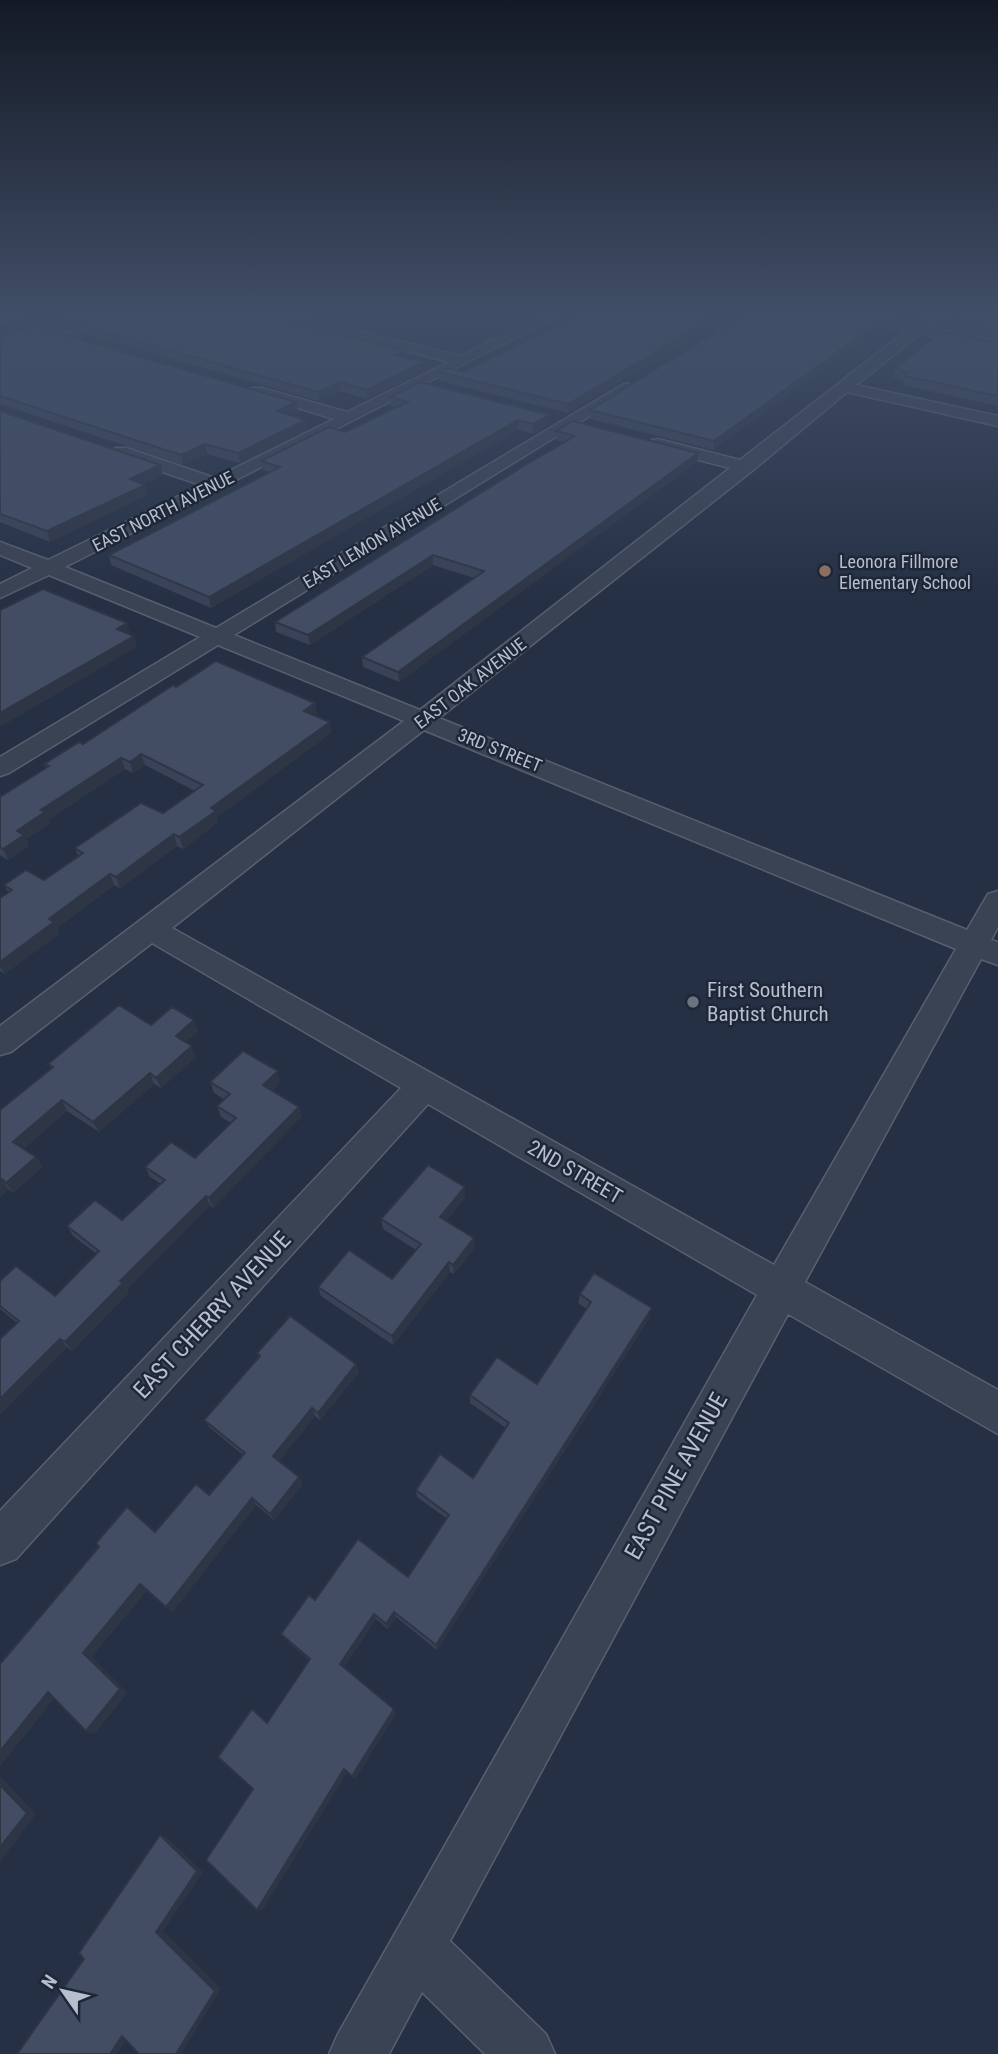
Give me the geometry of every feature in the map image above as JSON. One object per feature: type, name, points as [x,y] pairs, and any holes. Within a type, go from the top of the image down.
[{"type":"street","points":[[328,412],[349,418]]},
{"type":"street","name":"EAST NORTH AVENUE","points":[[0,592],[361,412]]},
{"type":"street","name":"EAST LEMON AVENUE","points":[[0,768],[589,412]]},
{"type":"street","name":"EAST OAK AVENUE","points":[[0,1043],[152,930],[425,719],[814,412]]},
{"type":"street","points":[[957,412],[998,421]]},
{"type":"street","points":[[546,416],[599,429]]},
{"type":"street","points":[[640,439],[746,467]]},
{"type":"street","points":[[102,445],[216,484]]},
{"type":"street","name":"3RD STREET","points":[[0,548],[986,949]]},
{"type":"street","name":"EAST PINE AVENUE","points":[[358,2054],[627,1564],[782,1289],[986,949],[998,901]]},
{"type":"street","name":"2ND STREET","points":[[152,930],[998,1413]]},
{"type":"street","name":"EAST CHERRY AVENUE","points":[[0,1543],[424,1086]]},
{"type":"street","points":[[417,1948],[526,2054]]},
{"type":"building","points":[[0,412],[160,465],[130,479],[145,485],[47,531],[0,514]]},
{"type":"building","points":[[49,412],[280,412],[306,420],[238,453],[205,444],[181,455]]},
{"type":"building","points":[[387,412],[538,412],[550,415],[533,424],[518,420],[209,597],[109,555],[280,467],[261,461],[329,427],[345,432]]},
{"type":"building","points":[[597,412],[754,412],[714,441]]},
{"type":"building","points":[[573,421],[698,453],[398,672],[362,657],[484,571],[433,555],[308,635],[275,622],[575,436],[556,431]]},
{"type":"building","points":[[43,589],[127,623],[117,629],[134,636],[0,713],[0,610]]},
{"type":"building","points":[[216,661],[315,703],[304,711],[330,722],[211,808],[216,811],[179,837],[174,834],[116,877],[110,874],[49,919],[54,922],[0,962],[0,898],[12,890],[4,885],[26,870],[44,880],[83,853],[75,848],[141,803],[163,813],[203,785],[141,754],[130,762],[121,758],[41,810],[45,812],[17,831],[24,835],[3,849],[0,847],[0,797],[49,766],[44,764],[79,742],[83,744],[173,685],[176,687]]},
{"type":"building","points":[[119,1005],[151,1025],[172,1007],[194,1020],[176,1036],[192,1046],[156,1078],[150,1073],[93,1122],[62,1100],[13,1142],[36,1157],[6,1183],[2,1179],[0,1181],[0,1110],[53,1067],[48,1064]]},
{"type":"building","points":[[243,1051],[278,1071],[263,1085],[299,1107],[209,1198],[206,1196],[120,1281],[123,1283],[65,1342],[60,1339],[0,1399],[0,1339],[19,1321],[0,1306],[0,1281],[16,1266],[55,1296],[99,1251],[67,1226],[95,1200],[122,1220],[165,1180],[145,1167],[171,1142],[195,1158],[236,1118],[217,1106],[230,1094],[210,1082]]},
{"type":"building","points":[[428,1165],[465,1187],[440,1217],[474,1238],[453,1265],[449,1262],[392,1336],[318,1287],[349,1250],[392,1279],[421,1244],[381,1219]]},
{"type":"building","points":[[594,1273],[652,1308],[436,1645],[394,1612],[386,1624],[374,1614],[340,1664],[394,1709],[352,1776],[344,1769],[257,1910],[206,1860],[253,1789],[218,1757],[252,1709],[267,1723],[310,1659],[281,1634],[309,1595],[315,1600],[358,1539],[408,1577],[449,1515],[416,1490],[440,1454],[473,1478],[509,1423],[470,1395],[497,1357],[537,1384],[591,1302],[580,1294]]},
{"type":"building","points":[[290,1316],[356,1364],[318,1413],[312,1408],[273,1456],[299,1477],[270,1514],[252,1498],[166,1607],[140,1584],[83,1653],[120,1689],[86,1731],[48,1692],[0,1751],[0,1664],[99,1547],[96,1543],[127,1507],[155,1532],[196,1484],[209,1495],[245,1453],[204,1420],[260,1356],[257,1353]]},
{"type":"building","points":[[0,1785],[27,1813],[0,1847]]},
{"type":"building","points":[[160,1835],[197,1871],[156,1932],[215,1991],[176,2054],[139,2054],[122,2036],[110,2054],[17,2054],[84,1959],[79,1953]]},
{"type":"place","name":"Leonora Fillmore Elementary School","points":[[825,571]]},
{"type":"place","name":"First Southern Baptist Church","points":[[693,1002]]}]
